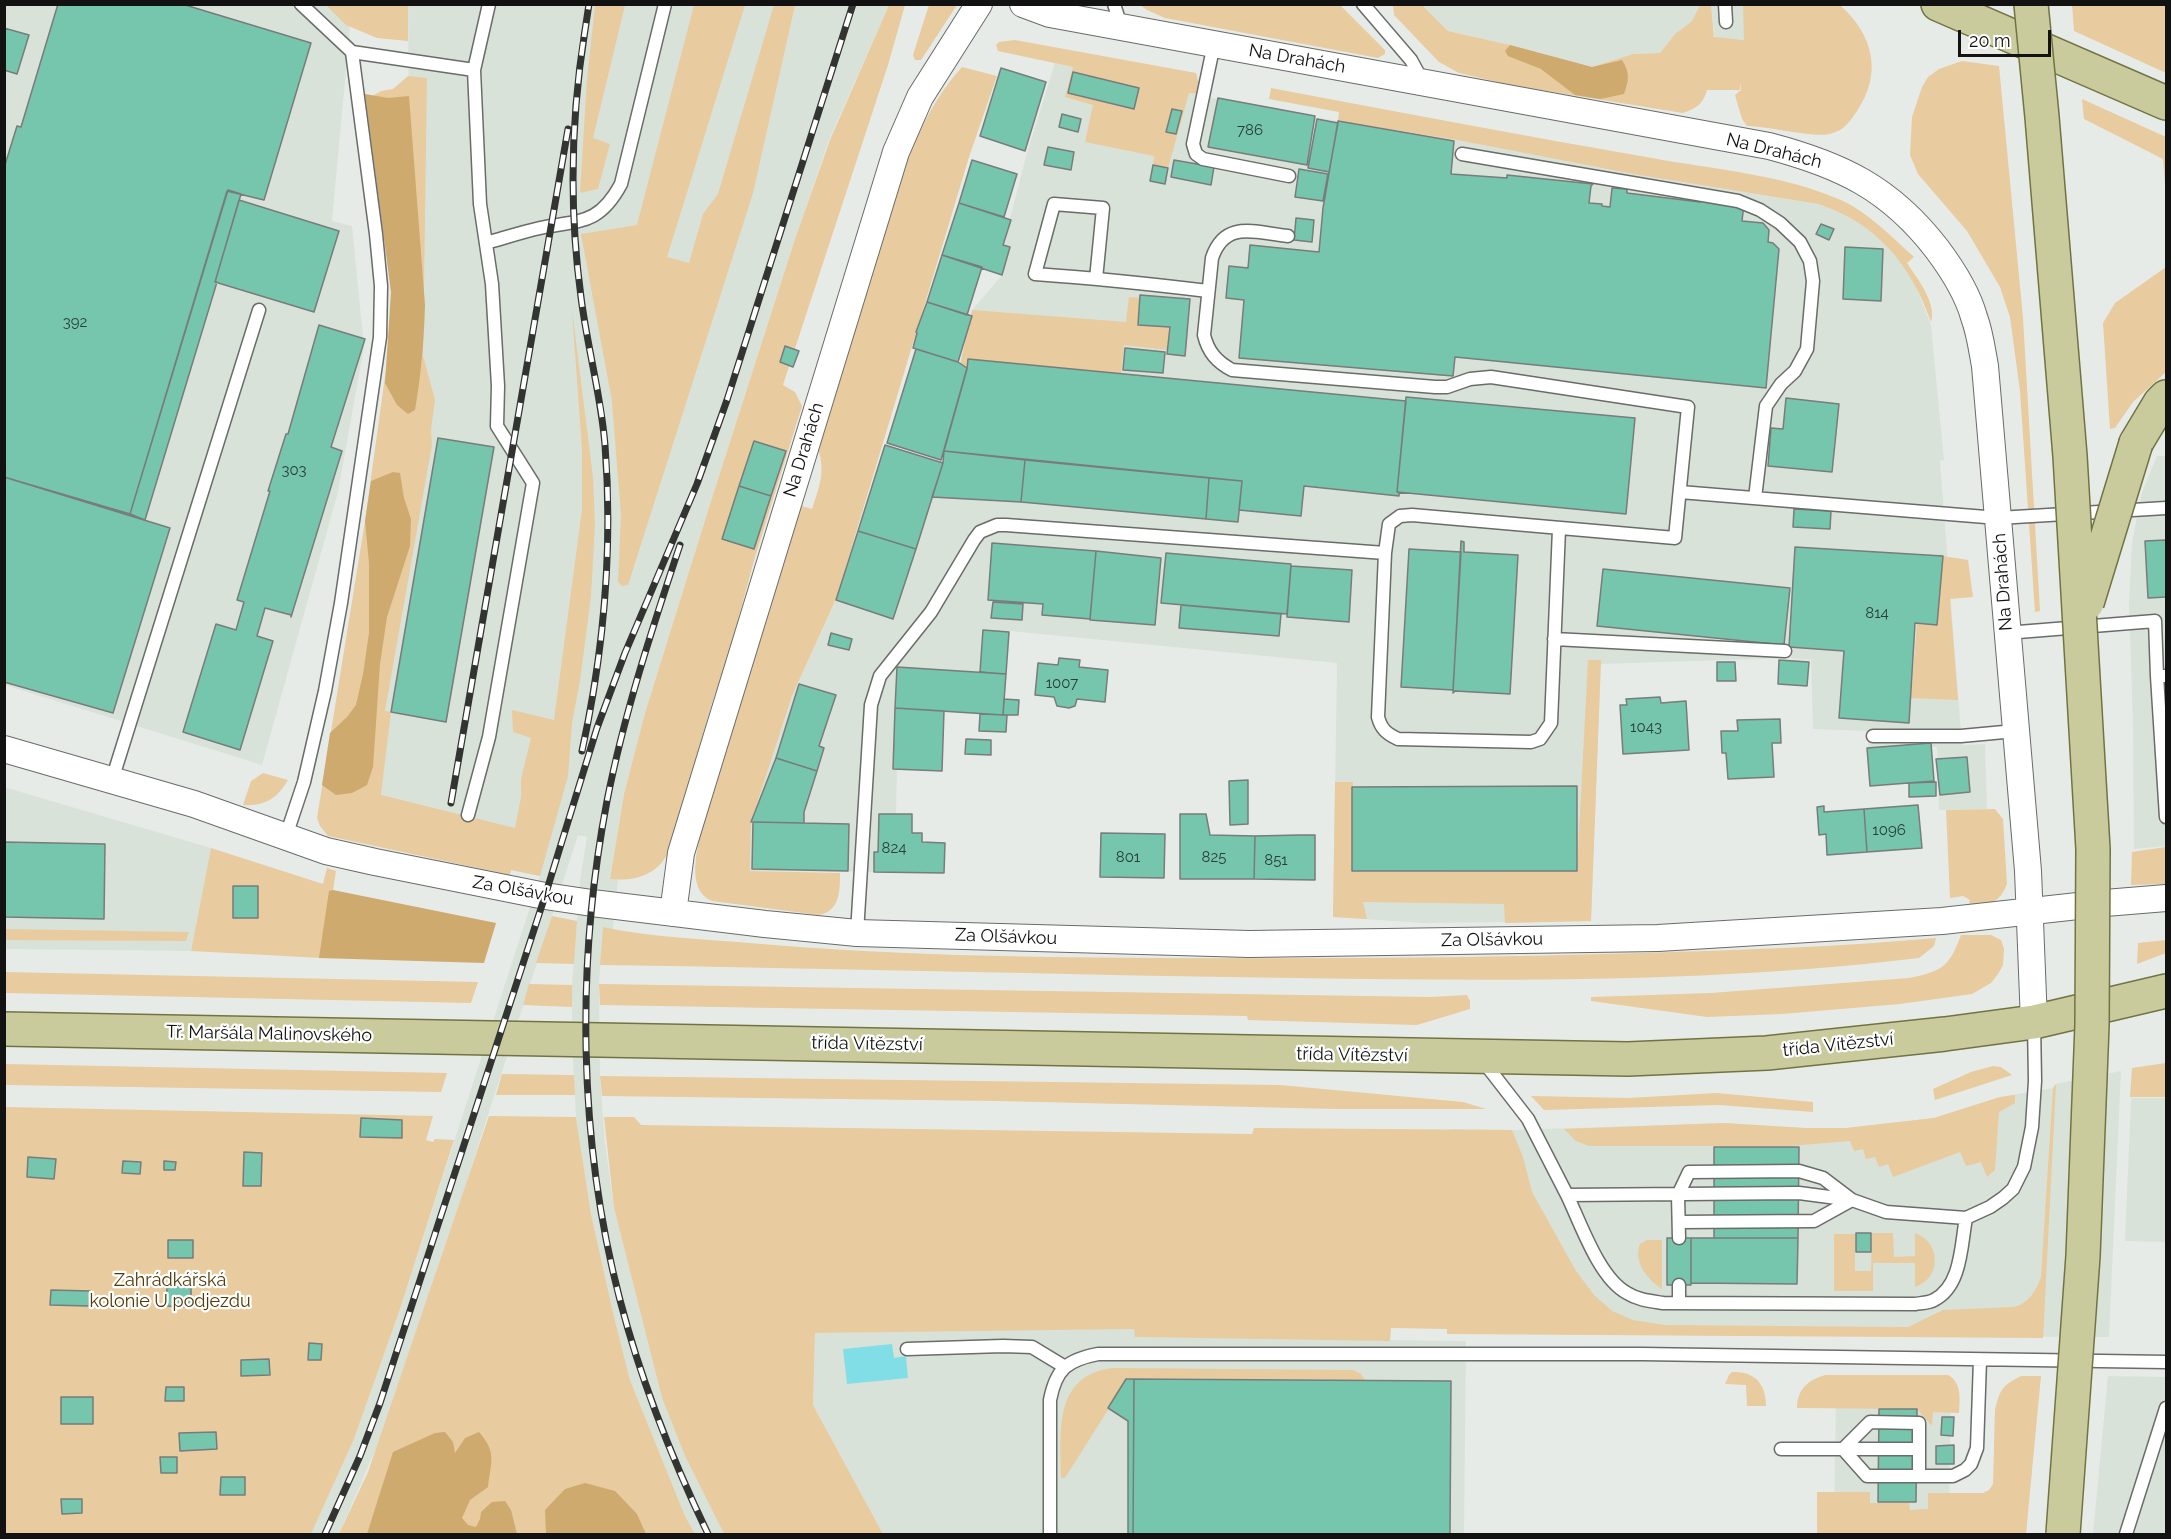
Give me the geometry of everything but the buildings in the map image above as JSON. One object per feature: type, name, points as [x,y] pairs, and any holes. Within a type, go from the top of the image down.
[{"type":"main road","points":[[1938,4],[2166,103]]},
{"type":"main road","points":[[2031,4],[2043,129],[2081,624],[2093,849],[2092,1024],[2083,1256],[2062,1534]]},
{"type":"main road","points":[[2081,624],[2128,463],[2136,443],[2166,397]]},
{"type":"main road","name":"třída Vítězství","points":[[533,1039],[1628,1059],[1767,1053],[1945,1034],[2034,1022],[2166,991]]},
{"type":"main road","name":"Tř. Maršála Malinovského","points":[[4,1029],[533,1039]]},
{"type":"street","name":"Na Drahách","points":[[673,913],[681,853],[896,152],[920,97],[979,4]]},
{"type":"street","name":"Na Drahách","points":[[1023,4],[1050,14],[1118,15],[1214,44],[1769,146],[1823,162],[1860,179],[1891,201],[1919,227],[1946,261],[1974,315],[1985,366],[2030,913],[2034,1022]]},
{"type":"street","name":"Za Olšávkou","points":[[4,749],[194,804],[326,851],[506,889],[592,903],[857,933],[1250,944],[1658,938],[1897,924],[2030,913],[2166,898]]},
{"type":"lane","points":[[301,4],[352,52],[474,70]]},
{"type":"lane","points":[[468,816],[489,737],[533,483],[496,426],[498,386],[495,329],[492,284],[480,204],[474,70],[489,4]]},
{"type":"lane","points":[[486,243],[541,228],[587,220],[614,197],[621,184],[665,4]]},
{"type":"lane","points":[[1363,4],[1410,60],[1423,81]]},
{"type":"lane","points":[[1725,4],[1726,22]]},
{"type":"lane","points":[[1214,44],[1193,144],[1196,154],[1203,159],[1289,176]]},
{"type":"lane","points":[[286,836],[304,782],[325,691],[341,603],[380,337],[381,286],[377,244],[352,52]]},
{"type":"lane","points":[[1462,154],[1738,201],[1760,210],[1780,223],[1800,242],[1810,261],[1814,281],[1807,349],[1796,371],[1781,384],[1766,406],[1755,498]]},
{"type":"lane","points":[[1096,279],[1103,208],[1054,204],[1035,274],[1208,291]]},
{"type":"lane","points":[[1288,236],[1230,233],[1223,237],[1216,247],[1212,258],[1204,325],[1206,345],[1222,365],[1232,370],[1435,387],[1447,387],[1470,379],[1491,377],[1688,407],[1674,538],[1412,515],[1400,516],[1389,524],[1385,553],[1378,717],[1380,726],[1391,736],[1398,739],[1523,743],[1540,739],[1551,723],[1559,529]]},
{"type":"lane","points":[[112,780],[259,310]]},
{"type":"lane","points":[[1680,492],[1998,518],[2166,508]]},
{"type":"lane","points":[[857,933],[871,705],[876,686],[888,665],[931,612],[980,532],[997,525],[1006,525],[1385,553]]},
{"type":"lane","points":[[2006,633],[2155,621],[2162,676],[2166,818]]},
{"type":"lane","points":[[1554,639],[1785,651]]},
{"type":"lane","points":[[1873,736],[1961,736],[2015,731]]},
{"type":"lane","points":[[1567,1195],[1798,1193],[1852,1200],[1886,1212],[1966,1218],[2003,1198],[2013,1189],[2024,1167],[2032,1127],[2035,1081],[2034,1022]]},
{"type":"lane","points":[[1480,1058],[1528,1119],[1602,1268],[1612,1282],[1626,1293],[1643,1300],[1679,1303],[1915,1304],[1934,1300],[1950,1286],[1956,1275],[1966,1218]]},
{"type":"lane","points":[[1679,1238],[1678,1195],[1689,1172],[1798,1171],[1823,1178],[1852,1200]]},
{"type":"lane","points":[[1679,1222],[1815,1221],[1852,1200]]},
{"type":"lane","points":[[1679,1285],[1679,1303]]},
{"type":"lane","points":[[2084,1361],[2085,1337]]},
{"type":"lane","points":[[907,1349],[981,1346],[1032,1347],[1065,1366]]},
{"type":"lane","points":[[1050,1534],[1050,1400],[1058,1375],[1065,1366],[1085,1356],[1135,1353],[1642,1354],[2166,1362]]},
{"type":"lane","points":[[1843,1449],[1867,1476],[1953,1476],[1965,1470],[1976,1456],[1980,1360]]},
{"type":"lane","points":[[2126,1534],[2166,1408]]},
{"type":"lane","points":[[1843,1449],[1870,1422],[1919,1423],[1919,1476]]},
{"type":"lane","points":[[1780,1449],[1919,1449]]},
{"type":"shaded area","points":[[4,5],[352,5],[332,221],[352,226],[364,347],[338,492],[262,765],[5,685]]},
{"type":"shaded area","points":[[408,5],[889,5],[829,140],[796,236],[645,713],[624,794],[610,879],[618,880],[613,929],[603,928],[599,984],[600,1076],[605,1143],[614,1208],[662,1398],[685,1456],[724,1534],[695,1534],[685,1516],[630,1380],[591,1214],[576,1117],[572,1043],[572,985],[580,880],[587,837],[578,835],[462,1196],[377,1446],[339,1534],[311,1534],[354,1439],[400,1309],[540,876],[511,870],[441,810],[381,796],[390,712],[385,712],[411,440]]},
{"type":"shaded area","points":[[1422,5],[1700,5],[1692,21],[1675,34],[1660,53],[1633,54],[1592,67],[1448,31]]},
{"type":"shaded area","points":[[1711,5],[1743,5],[1745,40],[1715,38]]},
{"type":"shaded area","points":[[1510,45],[1592,67],[1622,60],[1628,77],[1624,94],[1600,99],[1575,95],[1541,69],[1508,56],[1505,51]]},
{"type":"shaded area","points":[[1055,63],[1257,108],[1457,140],[1633,174],[1818,204],[1836,210],[1883,241],[1915,284],[1931,325],[1944,460],[1940,461],[1962,745],[1985,744],[1987,809],[1939,810],[1937,747],[1869,750],[1866,731],[1813,729],[1811,660],[1788,658],[1601,664],[1591,921],[1422,923],[1333,917],[1337,663],[1010,631],[1003,715],[895,708],[893,769],[897,769],[896,814],[879,814],[878,852],[874,852],[874,872],[750,871],[751,822],[792,696],[836,600],[893,619],[967,369],[960,365],[972,310],[1002,275],[1010,247],[1003,245],[1027,153]]},
{"type":"shaded area","points":[[365,94],[388,98],[409,96],[425,305],[422,358],[415,410],[408,414],[397,405],[385,383],[391,292]]},
{"type":"shaded area","points":[[2157,456],[2166,456],[2166,846],[2134,849],[2129,604],[2132,542],[2142,492]]},
{"type":"shaded area","points":[[393,472],[400,473],[404,498],[411,519],[410,546],[387,617],[380,664],[373,767],[367,785],[352,793],[336,795],[322,785],[330,733],[356,705],[363,674],[369,633],[369,563],[365,521],[371,481]]},
{"type":"shaded area","points":[[4,787],[211,848],[191,951],[5,949]]},
{"type":"shaded area","points":[[329,891],[496,923],[484,963],[319,958]]},
{"type":"shaded area","points":[[2121,1071],[2109,1337],[1496,1334],[1451,1129],[1512,1130],[1724,1123],[1846,1128],[1934,1118],[2000,1097],[2053,1088],[2056,1084]]},
{"type":"shaded area","points":[[2131,1098],[2166,1098],[2166,1242],[2125,1241]]},
{"type":"shaded area","points":[[1135,1329],[1135,1337],[1466,1341],[1464,1534],[883,1534],[813,1405],[815,1333]]},
{"type":"shaded area","points":[[2108,1376],[2166,1377],[2166,1534],[2093,1534]]},
{"type":"shaded area","points":[[1836,1396],[1951,1398],[1949,1515],[1834,1513]]},
{"type":"shaded area","points":[[445,1432],[453,1442],[455,1453],[465,1438],[479,1432],[491,1452],[488,1487],[470,1500],[462,1518],[468,1525],[476,1527],[481,1512],[492,1502],[505,1501],[511,1510],[517,1534],[367,1534],[393,1452],[435,1433]]},
{"type":"shaded area","points":[[585,1483],[615,1491],[637,1514],[646,1534],[546,1534],[545,1510],[565,1489]]},
{"type":"green space","points":[[326,5],[408,5],[408,41],[377,38],[346,25]]},
{"type":"green space","points":[[595,5],[625,5],[593,138],[610,144],[598,189],[580,193],[587,79]]},
{"type":"green space","points":[[694,5],[745,5],[667,257],[689,263],[703,214],[718,194],[774,5],[795,5],[753,193],[628,585],[622,586],[618,582],[621,516],[612,401],[581,234],[637,225]]},
{"type":"green space","points":[[889,5],[905,5],[888,65],[783,385],[795,392],[802,406],[669,850],[660,865],[646,875],[619,880],[610,879],[624,794],[645,713],[712,498],[796,236],[830,140]]},
{"type":"green space","points":[[929,5],[957,5],[921,60],[915,60],[913,55]]},
{"type":"green space","points":[[1140,5],[1340,5],[1385,50],[1385,54],[1378,58],[1165,18]]},
{"type":"green space","points":[[1393,5],[1422,5],[1448,31],[1592,67],[1633,54],[1660,53],[1675,34],[1692,21],[1700,5],[1711,5],[1714,37],[1744,40],[1743,5],[1840,5],[1867,41],[1872,68],[1870,82],[1865,96],[1846,126],[1830,134],[1747,126],[1742,119],[1735,95],[1741,90],[1741,82],[1740,90],[1707,90],[1699,105],[1683,113],[1510,85],[1459,73],[1439,62],[1394,15]]},
{"type":"green space","points":[[2072,5],[2166,5],[2166,73],[2074,31]]},
{"type":"green space","points":[[1015,40],[1196,73],[1199,84],[1197,94],[1189,93],[1168,168],[1153,165],[1154,156],[1085,142],[1093,105],[1065,97],[1073,67],[998,51],[996,45],[999,42]]},
{"type":"green space","points":[[1962,61],[1999,66],[2023,318],[2040,611],[2035,612],[2020,391],[2010,317],[2000,287],[1967,231],[1918,174],[1910,155],[1912,117],[1922,87],[1928,77],[1939,69]]},
{"type":"green space","points":[[962,67],[997,76],[969,157],[836,599],[792,696],[751,822],[750,871],[840,873],[837,899],[831,909],[819,915],[712,901],[704,896],[696,880],[696,859],[701,831],[799,505],[812,509],[817,494],[821,479],[818,449],[898,187],[930,111]]},
{"type":"green space","points":[[408,76],[427,78],[423,356],[435,400],[431,429],[432,445],[385,711],[391,712],[381,795],[515,828],[521,797],[521,779],[531,738],[513,732],[512,710],[554,720],[582,510],[582,450],[572,310],[593,477],[595,525],[591,596],[572,723],[568,776],[540,876],[511,870],[510,875],[328,836],[317,818],[365,521],[392,326],[391,280],[367,109],[372,96],[381,91],[393,89]]},
{"type":"green space","points":[[1271,88],[1749,174],[1820,192],[1862,212],[1914,257],[1907,263],[1929,299],[1931,322],[1913,282],[1889,249],[1858,222],[1818,204],[1633,174],[1457,140],[1338,121],[1339,112],[1269,99]]},
{"type":"green space","points":[[2082,99],[2166,137],[2166,197],[2163,159],[2084,119]]},
{"type":"green space","points":[[2166,267],[2166,372],[2133,402],[2115,428],[2110,429],[2103,323],[2115,303]]},
{"type":"green space","points":[[1129,297],[1140,298],[1138,325],[1170,327],[1168,350],[1124,345],[1121,374],[969,359],[967,369],[960,365],[972,310],[1126,322]]},
{"type":"green space","points":[[1943,556],[1968,560],[1973,597],[1950,599],[1958,700],[1911,698],[1917,624],[1937,625]]},
{"type":"green space","points":[[1588,660],[1601,660],[1591,921],[1505,923],[1504,904],[1363,902],[1367,919],[1333,917],[1335,782],[1353,782],[1354,872],[1577,871]]},
{"type":"green space","points":[[263,773],[288,780],[280,792],[270,800],[264,803],[243,805],[251,781]]},
{"type":"green space","points":[[1995,809],[2003,819],[2007,884],[2004,891],[1997,899],[1982,905],[1969,905],[1970,900],[1963,896],[1950,898],[1946,810]]},
{"type":"green space","points":[[2166,847],[2166,884],[2131,885],[2132,852]]},
{"type":"green space","points":[[211,848],[323,884],[327,868],[336,871],[322,958],[191,951]]},
{"type":"green space","points":[[552,916],[577,921],[574,964],[536,963]]},
{"type":"green space","points":[[603,927],[676,937],[900,953],[1151,958],[1580,955],[1789,948],[1936,938],[1934,946],[1919,958],[1764,972],[1530,980],[1375,979],[600,965]]},
{"type":"green space","points":[[5,929],[189,932],[186,941],[5,940]]},
{"type":"green space","points":[[1961,935],[1991,935],[2001,940],[2004,949],[2003,965],[1998,974],[1991,983],[1972,994],[1900,1004],[1782,1014],[1707,1017],[1591,1001],[1591,997],[1711,993],[1909,978],[1930,973],[1943,966],[1953,954]]},
{"type":"green space","points":[[2166,940],[2166,953],[2137,964],[2138,943]]},
{"type":"green space","points":[[5,972],[478,982],[471,1003],[5,993]]},
{"type":"green space","points":[[529,984],[572,985],[572,1007],[523,1005]]},
{"type":"green space","points":[[599,984],[1430,997],[1467,995],[1470,1009],[1417,1025],[1248,1020],[1247,1016],[600,1005]]},
{"type":"green space","points":[[2166,1063],[2166,1097],[2130,1097],[2132,1068]]},
{"type":"green space","points":[[5,1064],[447,1073],[441,1092],[5,1085]]},
{"type":"green space","points":[[1993,1066],[2001,1067],[2012,1075],[1935,1100],[1933,1089],[1971,1072]]},
{"type":"green space","points":[[502,1074],[574,1075],[575,1095],[496,1095]]},
{"type":"green space","points":[[600,1076],[1280,1085],[1463,1102],[1486,1109],[1336,1109],[997,1101],[602,1096]]},
{"type":"green space","points":[[2056,1084],[2043,1338],[1447,1334],[1447,1329],[1391,1328],[1390,1341],[1135,1337],[1134,1329],[815,1333],[813,1405],[883,1534],[724,1534],[685,1456],[662,1398],[614,1208],[604,1117],[634,1117],[641,1125],[1252,1134],[1254,1128],[1512,1130],[1523,1157],[1532,1192],[1576,1271],[1594,1295],[1612,1311],[1633,1320],[1664,1325],[1908,1327],[1943,1310],[2014,1307],[2024,1303],[2034,1292],[2041,1277],[2053,1088]]},
{"type":"green space","points":[[1717,1093],[1813,1102],[1813,1112],[1719,1105],[1544,1110],[1531,1096],[1628,1098]]},
{"type":"green space","points":[[2015,1095],[2015,1103],[1999,1112],[1995,1170],[1987,1177],[1981,1162],[1966,1166],[1960,1152],[1893,1177],[1888,1164],[1879,1167],[1875,1157],[1866,1159],[1863,1149],[1854,1151],[1850,1141],[1789,1146],[1589,1146],[1576,1141],[1564,1129],[1724,1123],[1846,1128],[1934,1118],[2000,1097]]},
{"type":"green space","name":"Zahrádkářská kolonie U podjezdu","points":[[5,1107],[433,1116],[426,1140],[433,1142],[435,1139],[454,1140],[400,1309],[354,1439],[311,1534],[5,1534]],"holes":[[[361,1118],[402,1120],[402,1138],[360,1136]]]},
{"type":"green space","points":[[489,1116],[576,1117],[591,1214],[630,1380],[685,1516],[695,1534],[339,1534],[368,1472]]},
{"type":"green space","points":[[1872,1233],[1893,1233],[1894,1257],[1915,1256],[1915,1233],[1924,1238],[1934,1252],[1934,1268],[1930,1276],[1915,1287],[1915,1263],[1873,1263],[1873,1291],[1834,1291],[1834,1234],[1855,1234],[1855,1271],[1871,1271]]},
{"type":"green space","points":[[1647,1240],[1662,1240],[1662,1289],[1651,1280],[1640,1264],[1638,1251],[1640,1244]]},
{"type":"green space","points":[[1112,1368],[1353,1370],[1360,1373],[1365,1380],[1128,1378],[1065,1478],[1061,1478],[1061,1426],[1069,1395],[1079,1382],[1093,1373]]},
{"type":"green space","points":[[1732,1372],[1747,1374],[1758,1380],[1764,1391],[1766,1406],[1747,1406],[1746,1385],[1725,1384]]},
{"type":"green space","points":[[1826,1375],[1948,1375],[1953,1378],[1958,1387],[1959,1413],[1933,1412],[1932,1426],[1917,1409],[1797,1408],[1799,1395],[1805,1386],[1814,1379]]},
{"type":"green space","points":[[2021,1376],[2041,1376],[2026,1534],[1817,1534],[1817,1492],[1870,1492],[1870,1503],[1909,1503],[1910,1510],[1928,1509],[1928,1493],[1983,1493],[1989,1490],[1993,1484],[1995,1410],[2003,1389]]},
{"type":"water","points":[[892,1344],[894,1358],[906,1356],[908,1378],[847,1384],[843,1349]]},
{"type":"railway","points":[[584,37],[589,4]]},
{"type":"railway","points":[[325,1534],[360,1456],[380,1403],[545,896],[597,728],[625,653],[697,484],[727,400],[853,4]]},
{"type":"railway","points":[[582,751],[601,637],[608,522],[603,426],[577,264],[573,197],[574,130],[585,30]]},
{"type":"railway","points":[[451,803],[568,129]]},
{"type":"railway","points":[[680,545],[630,704],[607,801],[590,925],[586,988],[586,1051],[589,1115],[596,1177],[606,1239],[620,1300],[658,1419],[708,1534]]}]
